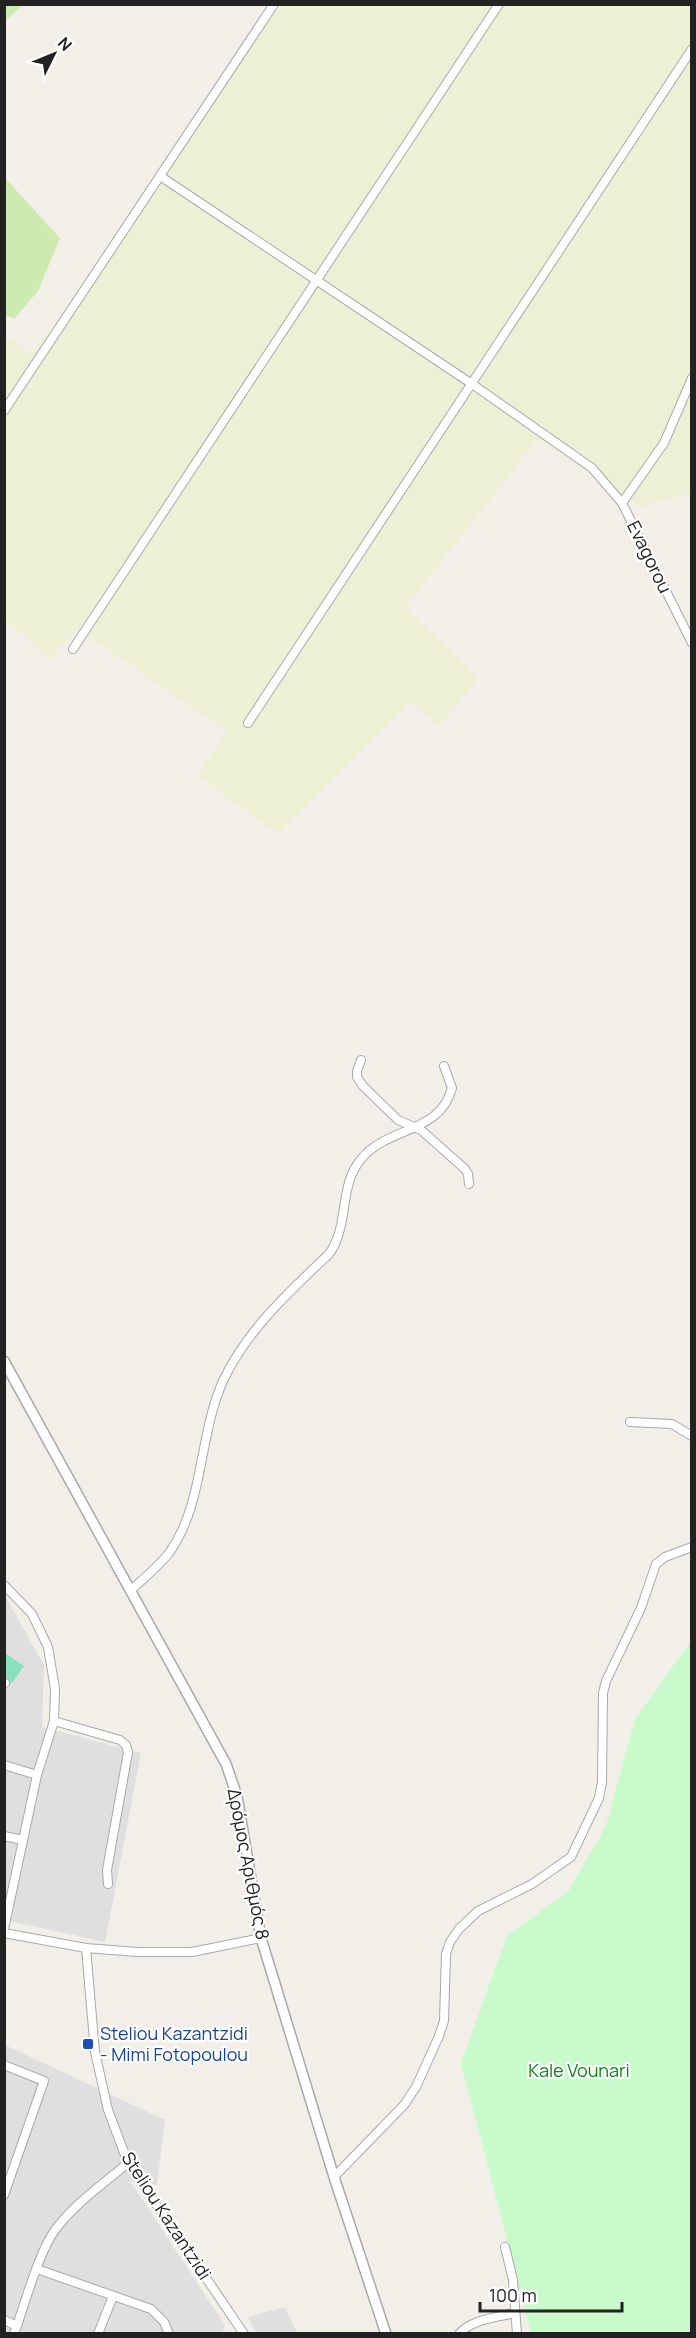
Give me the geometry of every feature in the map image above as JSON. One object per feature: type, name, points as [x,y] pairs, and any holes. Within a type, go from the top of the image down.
[{"type":"street","points":[[4,411],[274,4]]},
{"type":"street","points":[[72,649],[499,4]]},
{"type":"street","points":[[248,723],[692,50]]},
{"type":"street","name":"Evagorou","points":[[160,176],[472,384],[592,468],[622,503],[692,643]]},
{"type":"street","points":[[622,503],[664,443],[692,378]]},
{"type":"street","points":[[362,1060],[357,1077],[363,1086],[398,1120],[417,1128],[465,1169],[469,1184]]},
{"type":"street","points":[[130,1591],[163,1560],[179,1537],[191,1506],[217,1397],[234,1361],[268,1314],[329,1254],[336,1243],[342,1224],[346,1189],[360,1160],[388,1137],[428,1122],[450,1095],[453,1088],[444,1066]]},
{"type":"street","name":"Δρόμος Αριθμός 8","points":[[4,1361],[226,1764],[237,1796],[261,1938],[334,2177],[386,2334]]},
{"type":"street","points":[[630,1422],[672,1424],[692,1436]]},
{"type":"street","points":[[334,2177],[404,2105],[416,2087],[444,2021],[446,1954],[450,1942],[459,1929],[478,1911],[532,1884],[571,1857],[599,1798],[602,1782],[603,1693],[606,1680],[641,1608],[656,1564],[665,1557],[692,1547]]},
{"type":"street","points":[[4,1585],[32,1614],[48,1647],[55,1689],[54,1721],[37,1775],[4,1931],[87,1948],[137,1952],[192,1952],[261,1938]]},
{"type":"street","points":[[54,1721],[120,1740],[126,1745],[128,1752],[107,1870],[108,1884]]},
{"type":"street","points":[[4,1765],[37,1775]]},
{"type":"street","points":[[4,1836],[23,1840]]},
{"type":"street","name":"Steliou Kazantzidi","points":[[87,1948],[95,2052],[108,2110],[128,2163],[244,2334]]},
{"type":"street","points":[[4,2065],[44,2081],[4,2194]]},
{"type":"street","points":[[4,2320],[15,2330],[37,2269],[54,2231],[77,2206],[128,2163]]},
{"type":"street","points":[[505,2247],[513,2280],[517,2334]]},
{"type":"street","points":[[37,2269],[151,2309],[164,2322],[169,2334]]},
{"type":"street","points":[[98,2334],[113,2296]]},
{"type":"street","points":[[459,2334],[466,2327],[476,2323],[514,2313]]},
{"type":"shaded area","points":[[4,1594],[44,1665],[42,1727],[141,1753],[105,1942],[5,1920]]},
{"type":"shaded area","points":[[5,2045],[165,2120],[157,2185],[130,2181],[225,2325],[222,2334],[5,2334]]},
{"type":"shaded area","points":[[285,2307],[297,2333],[256,2333],[248,2317]]},
{"type":"green space","points":[[5,4],[23,4],[23,5],[5,21]]},
{"type":"green space","points":[[280,5],[691,5],[691,492],[641,508],[538,439],[406,607],[479,679],[439,726],[411,702],[277,834],[197,775],[227,732],[77,629],[51,659],[5,620],[4,336],[32,354]]},
{"type":"green space","points":[[4,177],[60,238],[38,291],[14,319],[5,315]]},
{"type":"green space","name":"Kale Vounari","points":[[691,1641],[691,2333],[531,2333],[461,2063],[507,1936],[568,1892],[606,1826],[635,1719]]},
{"type":"green space","points":[[5,1653],[24,1666],[12,1683],[5,1678]]},
{"type":"place","name":"Steliou Kazantzidi - Mimi Fotopoulou","points":[[88,2044]]}]
